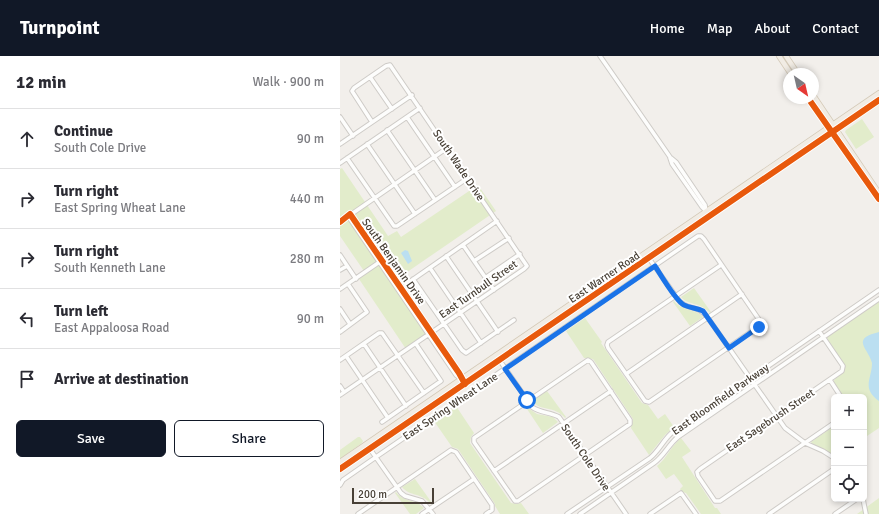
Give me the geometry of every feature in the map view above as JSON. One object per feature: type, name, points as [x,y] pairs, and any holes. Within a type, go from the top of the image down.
[{"type":"main road","points":[[779,56],[787,68]]},
{"type":"main road","points":[[786,56],[794,68]]},
{"type":"main road","name":"East Warner Road","points":[[340,462],[879,93]]},
{"type":"main road","name":"East Warner Road","points":[[340,469],[879,100]]},
{"type":"main road","points":[[812,104],[879,199]]},
{"type":"main road","points":[[819,104],[879,192]]},
{"type":"main road","points":[[762,173],[766,178]]},
{"type":"main road","points":[[561,310],[565,315]]},
{"type":"street","points":[[600,56],[670,157],[676,162],[705,205],[706,211],[710,216]]},
{"type":"street","name":"South Wade Drive","points":[[370,77],[386,66],[390,65],[412,95],[527,266]]},
{"type":"street","points":[[372,122],[352,91],[370,77],[392,109]]},
{"type":"street","points":[[340,144],[412,95]]},
{"type":"street","points":[[340,163],[420,108]]},
{"type":"street","points":[[340,117],[353,136]]},
{"type":"street","points":[[407,117],[455,187]]},
{"type":"street","points":[[387,130],[435,200]]},
{"type":"street","points":[[367,144],[415,214]]},
{"type":"street","points":[[340,222],[447,148]]},
{"type":"street","points":[[347,158],[394,226],[397,226],[468,178]]},
{"type":"street","name":"South Benjamin Drive","points":[[349,215],[459,373],[465,384]]},
{"type":"street","points":[[405,285],[497,221]]},
{"type":"street","name":"East Spring Wheat Lane","points":[[340,485],[343,480],[376,457],[698,236],[701,236],[704,239],[721,264]]},
{"type":"street","points":[[474,261],[509,238]]},
{"type":"street","points":[[463,245],[494,290]]},
{"type":"street","points":[[645,253],[684,305],[698,308],[703,311],[785,428],[805,444],[823,451],[831,456]]},
{"type":"street","points":[[485,278],[520,254]]},
{"type":"street","points":[[340,256],[356,279]]},
{"type":"street","points":[[446,256],[498,332]]},
{"type":"street","points":[[340,289],[381,262]]},
{"type":"street","points":[[721,264],[742,294],[760,321],[761,325],[649,402],[647,402],[626,374],[607,345],[608,342],[721,264]]},
{"type":"street","points":[[340,270],[347,266]]},
{"type":"street","name":"East Turnbull Street","points":[[340,396],[524,270],[527,266]]},
{"type":"street","points":[[430,268],[481,343]]},
{"type":"street","points":[[413,279],[462,350],[466,353],[514,320]]},
{"type":"street","points":[[340,332],[367,312],[348,284]]},
{"type":"street","name":"East Bloomfield Parkway","points":[[567,514],[654,454],[668,436],[674,431],[879,290]]},
{"type":"street","points":[[626,374],[742,294]]},
{"type":"street","name":"East Bloomfield Parkway","points":[[580,514],[654,464],[674,440],[879,299]]},
{"type":"street","points":[[340,310],[350,324]]},
{"type":"street","points":[[819,331],[824,337]]},
{"type":"street","points":[[340,360],[379,333],[382,333],[424,393]]},
{"type":"street","name":"East Sagebrush Street","points":[[805,444],[718,502],[715,501],[698,476],[697,472],[844,369],[844,366],[824,337]]},
{"type":"street","points":[[364,344],[406,406]]},
{"type":"street","points":[[382,422],[441,381],[416,344]]},
{"type":"street","name":"South Cole Drive","points":[[496,355],[527,401],[535,410],[553,414],[559,417],[564,423],[626,514]]},
{"type":"street","points":[[346,356],[388,418]]},
{"type":"street","points":[[588,360],[591,362],[611,391],[631,423],[518,501],[513,499],[473,439],[475,436],[588,360]]},
{"type":"street","points":[[830,380],[839,394]]},
{"type":"street","points":[[340,386],[344,392]]},
{"type":"street","points":[[494,471],[611,391]]},
{"type":"street","points":[[805,444],[831,425]]},
{"type":"street","points":[[370,449],[405,496],[422,501],[433,514]]},
{"type":"street","points":[[358,514],[449,451],[453,450],[493,508],[486,514]]},
{"type":"street","points":[[768,514],[831,471]]},
{"type":"street","points":[[422,514],[474,479]]},
{"type":"street","points":[[650,514],[680,494],[696,514]]},
{"type":"street","points":[[835,514],[853,502]]},
{"type":"street","points":[[864,502],[866,514]]},
{"type":"green space","points":[[862,119],[874,137],[856,149],[845,132]]},
{"type":"green space","points":[[342,168],[388,236],[397,231],[401,237],[478,185],[496,211],[397,279],[432,331],[406,349],[359,279],[366,274],[340,236],[340,169]]},
{"type":"green space","points":[[694,288],[711,312],[710,313],[706,309],[687,302],[681,297]]},
{"type":"green space","points":[[674,301],[681,307],[696,312],[703,317],[690,326],[673,302]]},
{"type":"green space","points":[[879,301],[879,428],[867,436],[867,394],[842,394],[833,382],[843,372],[845,367],[827,336]]},
{"type":"green space","points":[[585,318],[642,403],[648,405],[658,419],[665,414],[674,427],[665,435],[649,455],[631,428],[633,419],[593,359],[584,358],[566,331]]},
{"type":"green space","points":[[547,391],[566,417],[565,418],[556,411],[539,406],[532,401]]},
{"type":"green space","points":[[456,406],[474,433],[471,437],[470,443],[511,503],[521,503],[529,514],[500,514],[495,504],[458,449],[452,447],[434,421]]},
{"type":"green space","points":[[525,406],[537,414],[553,417],[558,422],[543,433]]},
{"type":"green space","points":[[831,428],[831,454],[813,445],[811,442]]},
{"type":"green space","points":[[360,437],[363,441],[362,443],[340,459],[340,450]]},
{"type":"green space","points":[[681,438],[691,451],[682,457],[715,508],[717,508],[721,514],[701,514],[686,493],[682,492],[680,489],[683,486],[674,474],[666,479],[657,466]]},
{"type":"green space","points":[[415,479],[432,503],[431,504],[427,500],[408,492],[402,487]]},
{"type":"green space","points":[[396,492],[403,498],[418,503],[424,508],[416,514],[410,514],[395,493]]},
{"type":"green space","points":[[879,498],[879,514],[857,514]]},
{"type":"water","points":[[405,250],[408,251],[412,261],[408,264],[401,253]]},
{"type":"water","points":[[879,332],[879,401],[870,392],[869,383],[872,363],[863,341],[870,335]]},
{"type":"cycle path","points":[[340,469],[879,100]]},
{"type":"cycle path","points":[[812,104],[879,199]]},
{"type":"cycle path","points":[[340,222],[350,214],[465,384]]},
{"type":"route","points":[[527,400],[505,369],[655,266],[680,302],[687,307],[698,308],[703,311],[729,348],[759,327]]}]
